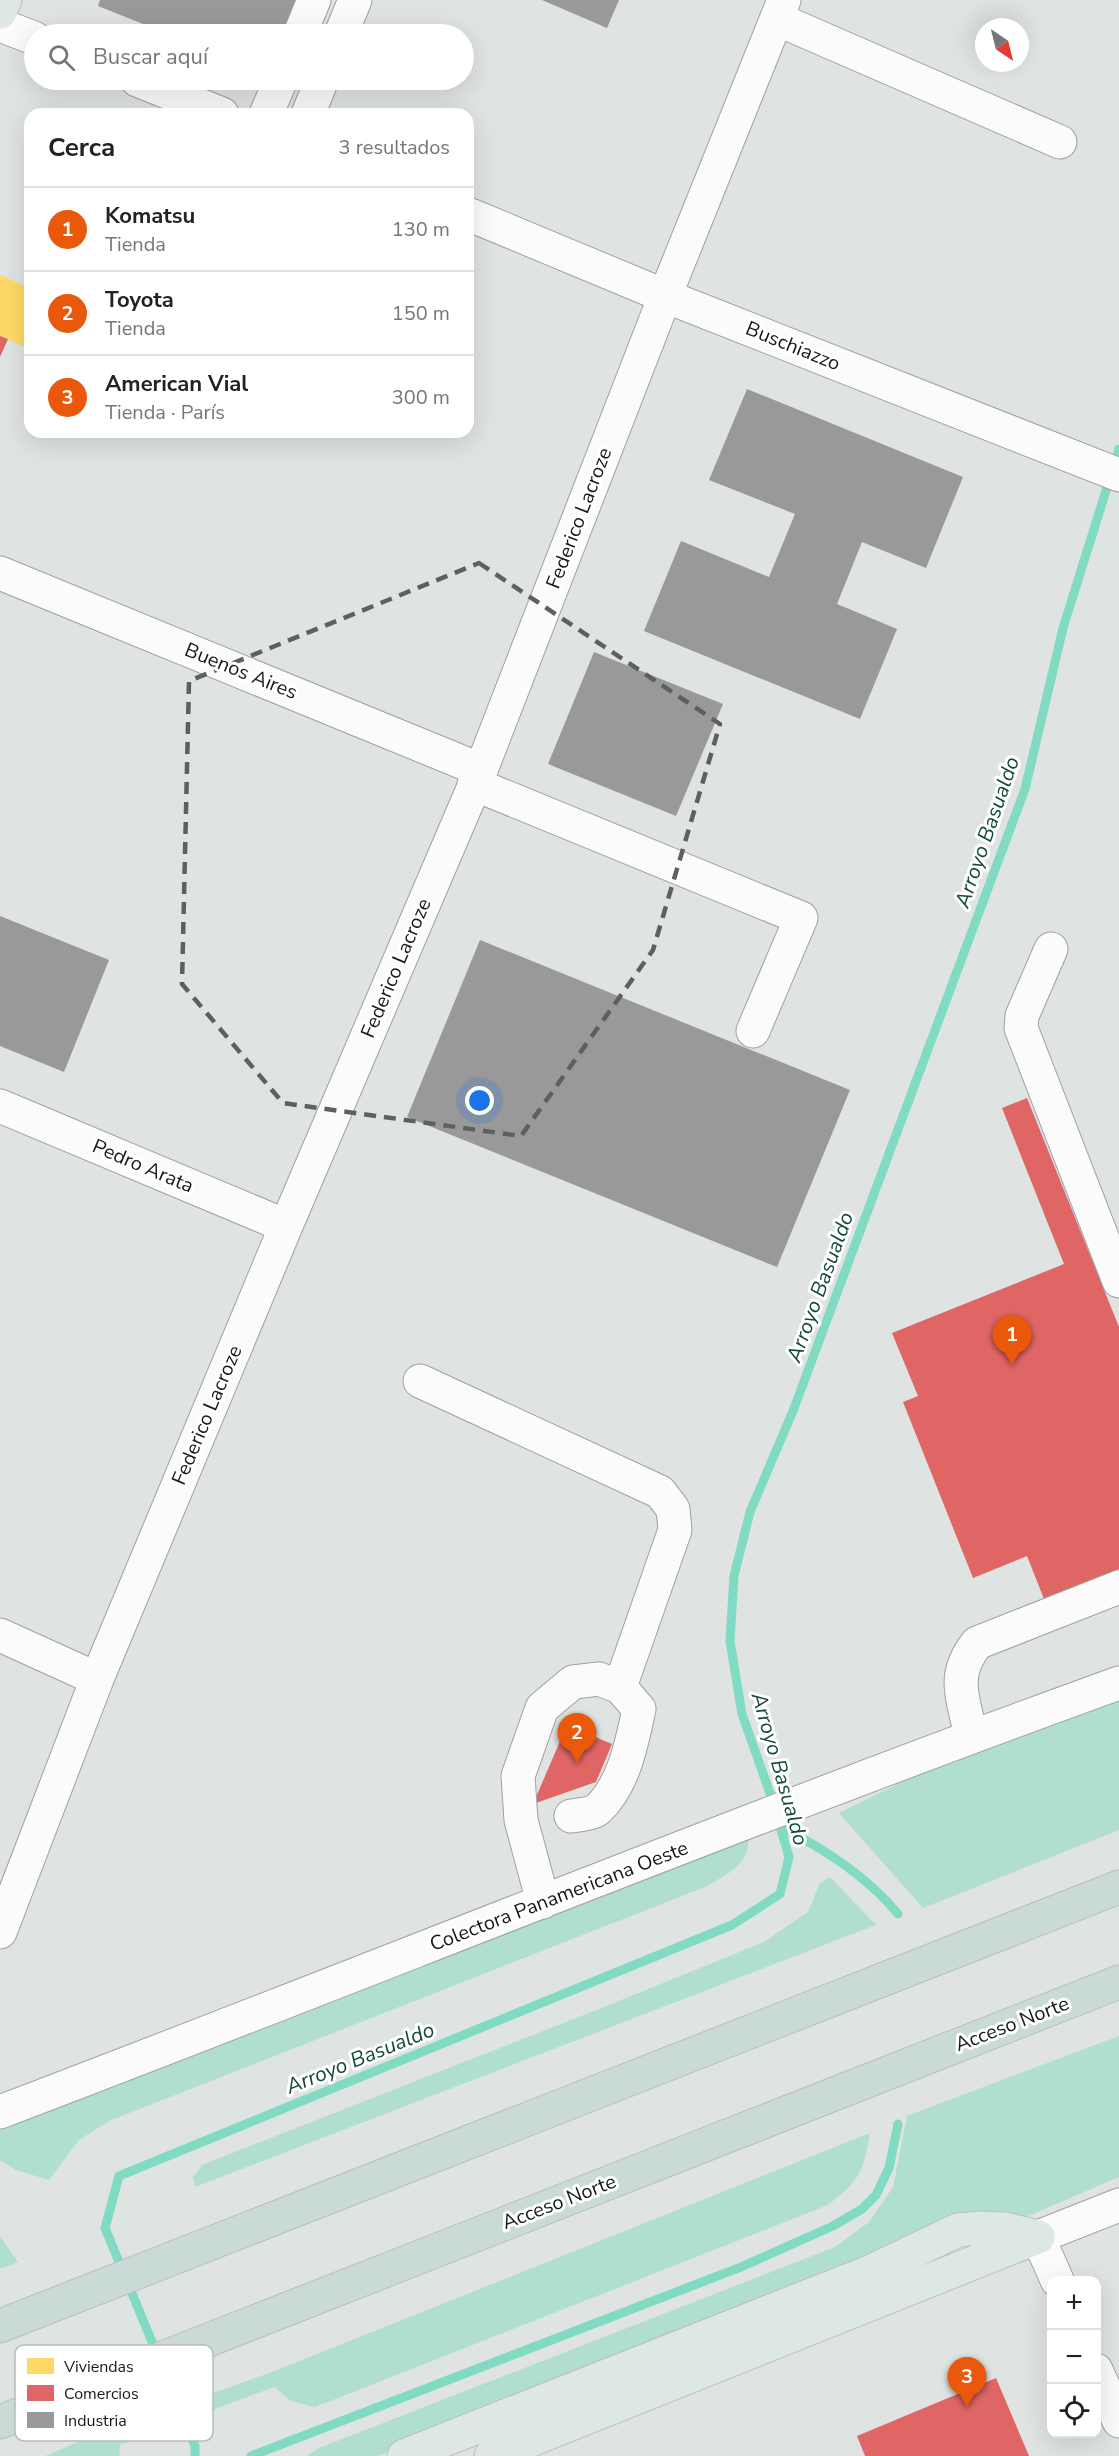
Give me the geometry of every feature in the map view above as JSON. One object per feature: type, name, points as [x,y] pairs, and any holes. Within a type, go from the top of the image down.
[{"type":"highway","points":[[0,2326],[1119,1887]]},
{"type":"highway","name":"Acceso Norte","points":[[195,2345],[1119,1982]]},
{"type":"highway","name":"Acceso Norte","points":[[0,2422],[15,2416]]},
{"type":"main road","points":[[0,12],[5,0]]},
{"type":"main road","points":[[404,2456],[872,2271],[958,2230],[1005,2229],[1038,2237]]},
{"type":"main road","points":[[491,2456],[1038,2237]]},
{"type":"street","points":[[304,24],[314,0]]},
{"type":"street","points":[[345,24],[355,0]]},
{"type":"street","points":[[780,9],[1060,142]]},
{"type":"street","name":"Federico Lacroze","points":[[0,1932],[97,1679],[286,1226],[478,777],[665,296],[780,9]]},
{"type":"street","points":[[0,25],[24,34]]},
{"type":"street","points":[[161,90],[207,108]]},
{"type":"street","points":[[269,108],[277,90]]},
{"type":"street","points":[[310,108],[318,90]]},
{"type":"street","name":"Buschiazzo","points":[[474,216],[665,296],[1119,475]]},
{"type":"street","name":"Buenos Aires","points":[[0,573],[801,918],[753,1031]]},
{"type":"street","points":[[1051,949],[1022,1016],[1021,1028],[1119,1281]]},
{"type":"street","name":"Pedro Arata","points":[[0,1106],[286,1226]]},
{"type":"street","points":[[420,1381],[660,1492],[673,1509],[675,1530],[620,1687]]},
{"type":"street","points":[[971,1737],[960,1677],[966,1657],[977,1643],[1119,1587]]},
{"type":"street","points":[[0,1635],[97,1679]]},
{"type":"street","points":[[543,1902],[521,1820],[518,1776],[542,1708],[573,1682],[599,1679],[620,1687],[639,1709],[632,1747],[613,1789],[596,1810],[571,1816]]},
{"type":"street","name":"Colectora Panamericana Oeste","points":[[0,2112],[854,1780],[1119,1683]]},
{"type":"street","points":[[1055,2276],[1038,2237],[1119,2205]]},
{"type":"street","points":[[1101,2381],[1119,2421]]},
{"type":"highlighted area","points":[[479,563],[720,724],[653,950],[521,1136],[283,1103],[182,984],[189,681]]},
{"type":"green space","points":[[1119,1695],[1119,1830],[923,1908],[839,1813],[961,1753]]},
{"type":"green space","points":[[748,1834],[746,1853],[742,1861],[730,1872],[705,1887],[109,2121],[79,2140],[49,2180],[16,2170],[0,2160],[0,2128]]},
{"type":"green space","points":[[830,1877],[876,1925],[195,2187],[193,2177],[202,2165],[764,1942],[808,1912],[820,1883]]},
{"type":"green space","points":[[1119,2036],[1119,2177],[1026,2217],[973,2218],[777,2302],[378,2456],[307,2456],[319,2448],[835,2247],[869,2222],[893,2187],[907,2116]]},
{"type":"green space","points":[[870,2133],[865,2158],[854,2182],[828,2205],[315,2407],[291,2401],[274,2387],[213,2410],[213,2393],[272,2372]]},
{"type":"green space","points":[[0,2236],[18,2262],[0,2269]]},
{"type":"green space","points":[[81,2441],[131,2441],[120,2445],[119,2456],[45,2456]]},
{"type":"building: Viviendas","points":[[0,275],[24,285],[24,346],[0,336]]},
{"type":"building: Comercios","points":[[0,336],[8,339],[0,357]]},
{"type":"building: Comercios","points":[[1027,1098],[1119,1327],[1119,1569],[1044,1599],[1027,1556],[973,1578],[903,1402],[918,1396],[892,1333],[1064,1264],[1002,1108]]},
{"type":"building: Comercios","points":[[567,1725],[612,1744],[596,1782],[533,1804]]},
{"type":"building: Comercios","points":[[996,2378],[1029,2456],[865,2456],[857,2436]]},
{"type":"building: Industria","points":[[100,0],[297,0],[287,24],[143,24],[98,6]]},
{"type":"building: Industria","points":[[542,0],[619,0],[607,28]]},
{"type":"building: Industria","points":[[747,389],[963,477],[926,568],[862,542],[837,604],[897,629],[860,719],[644,631],[681,541],[769,577],[795,514],[709,480]]},
{"type":"building: Industria","points":[[594,652],[723,704],[676,816],[548,764]]},
{"type":"building: Industria","points":[[0,916],[109,960],[64,1072],[0,1046]]},
{"type":"building: Industria","points":[[480,940],[850,1090],[777,1267],[407,1117]]},
{"type":"waterway","name":"Arroyo Basualdo","points":[[153,2345],[105,2228],[119,2176],[732,1925],[780,1894],[789,1857],[772,1799],[742,1714],[730,1641],[734,1576],[750,1512],[793,1411],[1025,789],[1063,628],[1119,449]]},
{"type":"waterway","points":[[779,1826],[812,1844],[858,1875],[873,1887],[898,1914]]},
{"type":"waterway","points":[[251,2456],[741,2267],[833,2226],[862,2209],[876,2195],[889,2168],[898,2124]]},
{"type":"waterway","name":"Arroyo Basualdo","points":[[193,2441],[195,2456]]},
{"type":"place","name":"Komatsu","points":[[1012,1365]]},
{"type":"place","name":"Toyota","points":[[577,1763]]},
{"type":"place","name":"American Vial","points":[[967,2407]]}]
